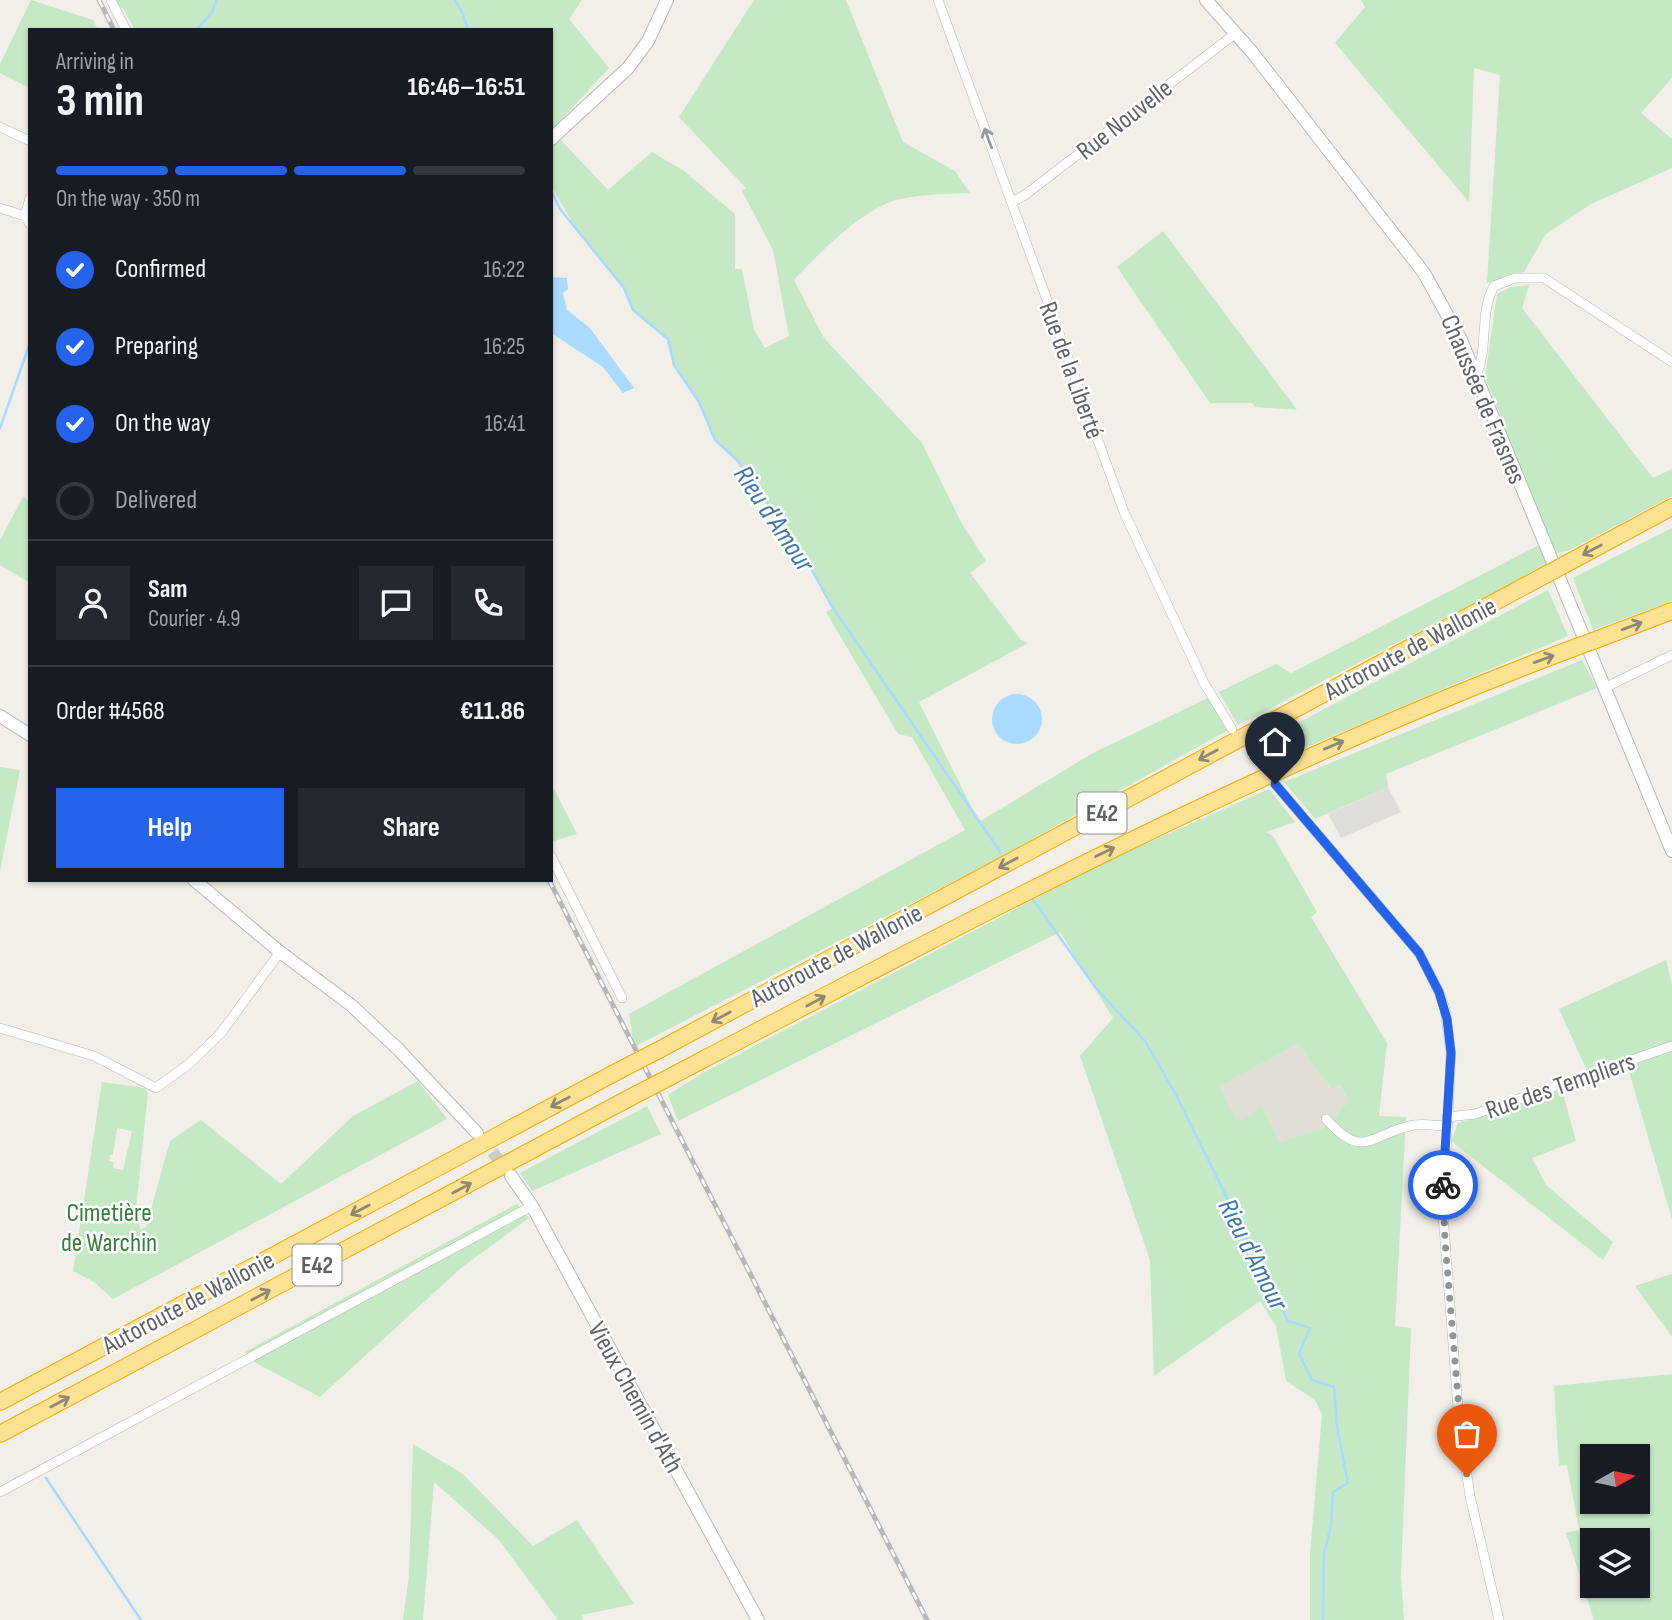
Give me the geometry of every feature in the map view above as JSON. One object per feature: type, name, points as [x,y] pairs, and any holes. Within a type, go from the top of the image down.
[{"type":"highway","name":"Autoroute de Wallonie","points":[[0,1402],[1672,507]]},
{"type":"highway","points":[[1621,535],[1672,519]]},
{"type":"highway","name":"Autoroute de Wallonie","points":[[0,1434],[635,1095],[1020,894],[1204,804],[1420,708],[1672,611]]},
{"type":"street","points":[[111,0],[125,28]]},
{"type":"street","points":[[553,137],[628,68],[648,41],[667,0]]},
{"type":"street","name":"Rue de la Liberté","points":[[938,0],[1125,517],[1201,677],[1232,729]]},
{"type":"street","name":"Chaussée de Frasnes","points":[[1206,0],[1236,33],[1427,277],[1461,340],[1672,851]]},
{"type":"street","name":"Rue Nouvelle","points":[[1012,202],[1025,195],[1236,33]]},
{"type":"street","points":[[0,127],[28,140]]},
{"type":"street","points":[[0,208],[27,220]]},
{"type":"street","points":[[1476,376],[1483,359],[1488,298],[1494,286],[1515,278],[1544,278],[1672,362]]},
{"type":"street","points":[[1604,688],[1672,655]]},
{"type":"street","points":[[0,716],[28,734]]},
{"type":"street","points":[[1252,755],[1259,764]]},
{"type":"street","points":[[1275,784],[1411,943],[1429,971],[1442,1001],[1450,1038],[1443,1215],[1460,1421],[1470,1496],[1499,1620]]},
{"type":"street","points":[[553,860],[622,998]]},
{"type":"street","points":[[196,882],[280,952],[351,1005],[398,1049],[477,1133]]},
{"type":"street","points":[[0,1028],[94,1056],[156,1088],[189,1064],[221,1033],[280,952]]},
{"type":"street","name":"Rue des Templiers","points":[[1326,1119],[1345,1138],[1362,1142],[1414,1125],[1447,1122],[1475,1114],[1672,1046]]},
{"type":"street","name":"Vieux Chemin d'Ath","points":[[511,1176],[531,1206],[758,1620]]},
{"type":"street","points":[[0,1492],[531,1206]]},
{"type":"shaded area","points":[[1388,787],[1401,812],[1341,838],[1328,814]]},
{"type":"shaded area","points":[[1298,1044],[1332,1089],[1340,1085],[1349,1101],[1324,1128],[1279,1142],[1262,1106],[1238,1123],[1220,1086]]},
{"type":"green space","points":[[31,0],[93,20],[97,28],[28,28],[28,87],[0,73],[0,64]]},
{"type":"green space","points":[[114,0],[582,0],[569,19],[609,68],[553,129],[553,28],[134,28],[123,8],[119,9]]},
{"type":"green space","points":[[754,0],[846,0],[903,142],[955,171],[970,193],[915,196],[885,204],[848,228],[794,280],[824,338],[922,443],[962,524],[986,561],[970,573],[1021,640],[1028,643],[919,702],[979,822],[1093,753],[1208,698],[1230,729],[995,860],[634,1047],[629,1014],[965,830],[912,737],[898,734],[826,612],[833,608],[794,543],[737,460],[715,440],[697,399],[674,365],[668,339],[633,310],[624,288],[577,230],[553,189],[553,141],[558,137],[608,190],[652,152],[684,171],[735,214],[735,269],[742,269],[754,330],[765,348],[789,336],[773,250],[742,191],[746,188],[679,117]]},
{"type":"green space","points":[[1361,0],[1672,0],[1672,78],[1641,113],[1672,139],[1672,168],[1591,204],[1545,235],[1524,272],[1487,283],[1500,75],[1474,68],[1469,202],[1335,43],[1365,7]]},
{"type":"green space","points":[[1163,231],[1297,410],[1255,407],[1252,403],[1210,403],[1117,267]]},
{"type":"green space","points":[[1529,285],[1522,308],[1653,478],[1672,469],[1672,496],[1570,550],[1555,554],[1485,377],[1497,294],[1511,287]]},
{"type":"green space","points":[[23,497],[28,500],[28,582],[0,565],[0,540]]},
{"type":"green space","points":[[1672,528],[1672,601],[1593,630],[1573,578]]},
{"type":"green space","points":[[1545,542],[1553,562],[1238,725],[1219,692],[1276,664],[1291,673]]},
{"type":"green space","points":[[1548,590],[1568,636],[1293,753],[1283,731]]},
{"type":"green space","points":[[1582,660],[1597,688],[1386,774],[1388,787],[1315,819],[1284,782]]},
{"type":"green space","points":[[0,767],[20,770],[0,871]]},
{"type":"green space","points":[[553,789],[577,834],[553,841]]},
{"type":"green space","points":[[1269,789],[1295,822],[1266,832],[1273,836],[1317,912],[1311,917],[1387,1043],[1379,1116],[1406,1117],[1395,1326],[1411,1328],[1401,1575],[1404,1620],[1310,1620],[1310,1554],[1322,1414],[1315,1400],[1286,1381],[1276,1326],[1260,1301],[1154,1376],[1150,1260],[1080,1056],[1113,1018],[1060,932],[678,1121],[668,1095],[701,1074],[1107,861]],"holes":[[[1298,1044],[1332,1089],[1340,1085],[1349,1101],[1324,1128],[1279,1142],[1262,1106],[1238,1122],[1220,1086]]]},
{"type":"green space","points":[[1666,960],[1672,985],[1672,1219],[1628,1068],[1591,1080],[1559,1009]]},
{"type":"green space","name":"Cimetière de Warchin","points":[[418,1081],[447,1119],[113,1299],[94,1282],[73,1271],[102,1082],[145,1088],[148,1093],[136,1208],[140,1229],[146,1227],[170,1141],[201,1120],[281,1184],[353,1116]],"holes":[[[117,1128],[132,1131],[123,1170],[113,1168],[114,1162],[109,1161],[110,1155],[113,1155]]]},
{"type":"green space","points":[[1562,1090],[1576,1141],[1532,1158],[1546,1185],[1613,1242],[1603,1260],[1451,1141],[1458,1123]]},
{"type":"green space","points":[[647,1106],[661,1134],[532,1191],[520,1173]]},
{"type":"green space","points":[[517,1204],[529,1218],[461,1268],[320,1397],[256,1363],[245,1352]]},
{"type":"green space","points":[[1672,1274],[1672,1337],[1635,1286]]},
{"type":"green space","points":[[1672,1374],[1672,1620],[1594,1620],[1587,1598],[1650,1598],[1650,1528],[1580,1528],[1580,1576],[1566,1533],[1579,1530],[1567,1465],[1559,1466],[1554,1386]]},
{"type":"green space","points":[[413,1444],[463,1474],[533,1546],[577,1520],[634,1604],[582,1615],[583,1620],[558,1620],[499,1540],[434,1482],[423,1620],[403,1620],[409,1576]]},
{"type":"water","points":[[553,277],[567,278],[568,289],[563,293],[567,310],[590,328],[634,388],[623,393],[603,367],[553,334]]},
{"type":"water","points":[[1007,695],[1027,695],[1041,709],[1041,729],[1027,743],[1007,743],[993,729],[993,709]]},
{"type":"waterway","points":[[198,28],[213,11],[216,0]]},
{"type":"waterway","name":"Rieu d'Amour","points":[[455,0],[467,28]]},
{"type":"waterway","name":"Rieu d'Amour","points":[[553,194],[560,209],[624,288],[633,310],[668,339],[674,365],[699,402],[715,440],[737,460],[806,559],[831,605],[1001,853]]},
{"type":"waterway","points":[[0,428],[28,349]]},
{"type":"waterway","name":"Rieu d'Amour","points":[[1032,898],[1095,987],[1145,1041],[1175,1093],[1288,1321],[1310,1328],[1299,1354],[1312,1380],[1334,1387],[1337,1427],[1348,1483],[1333,1492],[1331,1525],[1324,1554],[1323,1620]]},
{"type":"waterway","points":[[46,1478],[141,1620]]},
{"type":"tunnel","points":[[481,1138],[507,1170]]},
{"type":"railway","points":[[99,0],[113,28]]},
{"type":"railway","points":[[550,882],[927,1620]]},
{"type":"way so far","points":[[1443,1185],[1445,1241],[1462,1447],[1467,1476]]},
{"type":"route","points":[[1275,784],[1419,953],[1439,992],[1447,1019],[1451,1053],[1443,1185]]}]
